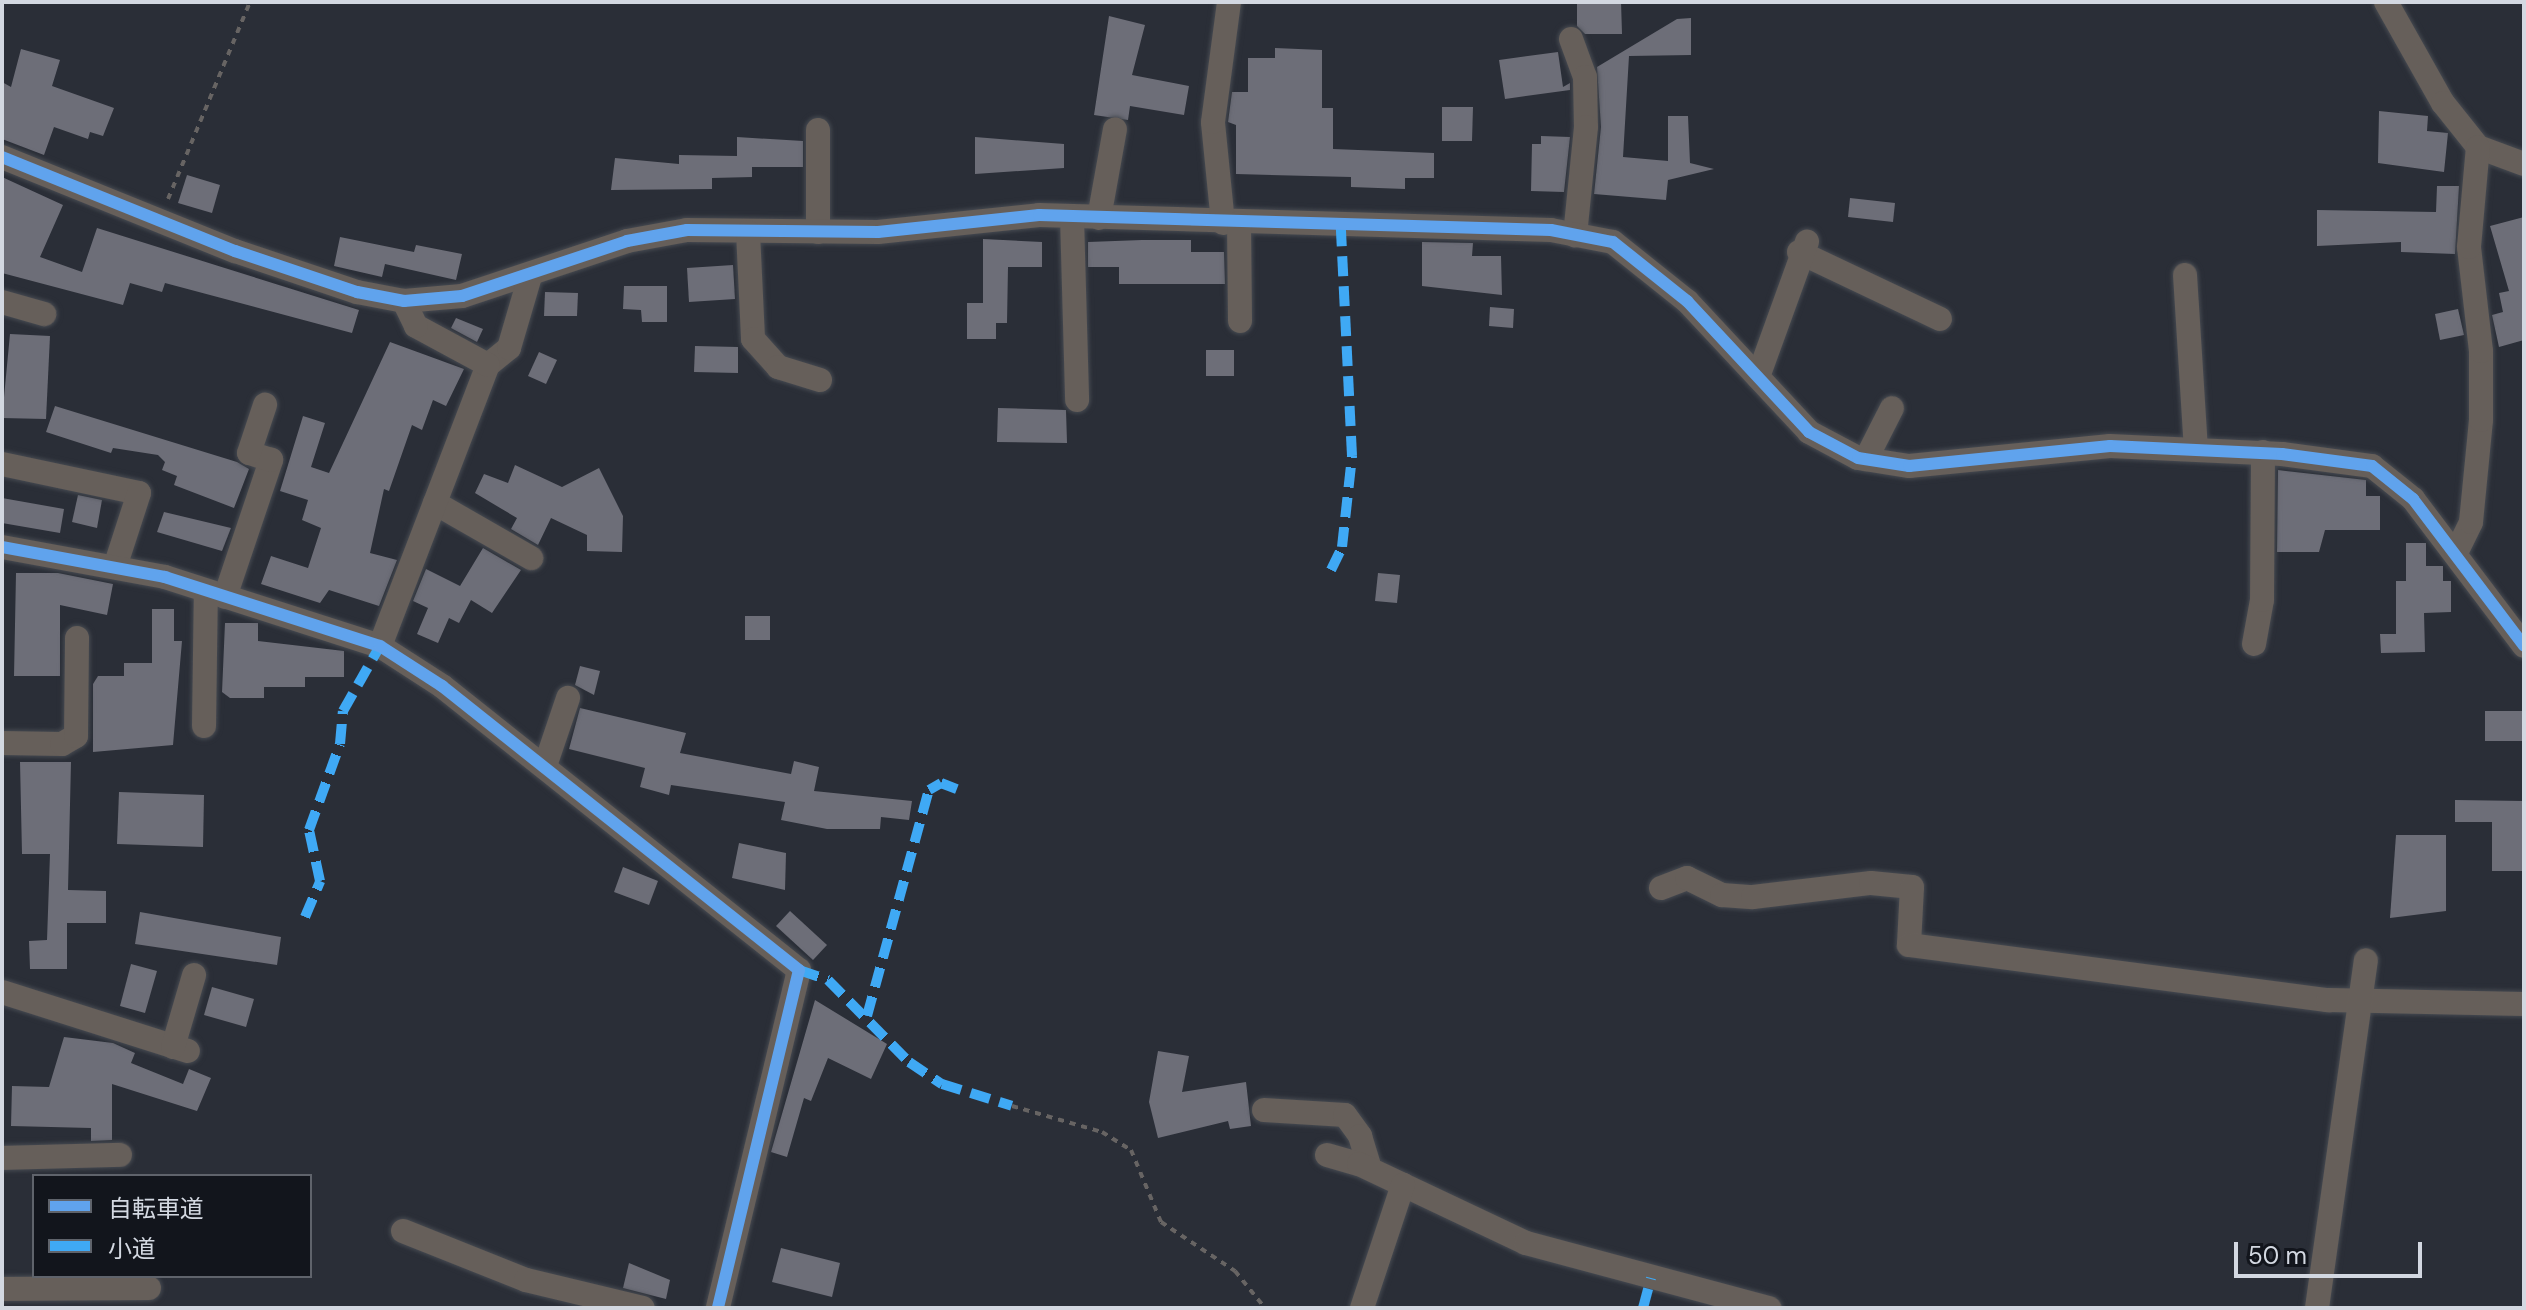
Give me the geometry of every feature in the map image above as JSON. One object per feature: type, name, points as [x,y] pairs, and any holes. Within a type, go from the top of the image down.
[{"type":"street","points":[[1229,2],[1213,122],[1231,223],[1240,321]]},
{"type":"street","points":[[2386,2],[2443,103],[2478,147],[2524,164]]},
{"type":"street","points":[[1571,39],[1585,77],[1586,115],[1575,235]]},
{"type":"street","points":[[1099,218],[1115,129]]},
{"type":"street","points":[[818,130],[818,232]]},
{"type":"street","points":[[2456,553],[2471,522],[2481,420],[2481,351],[2469,247],[2478,147]]},
{"type":"street","points":[[2,157],[158,223],[357,292],[404,301],[462,296],[530,276],[627,241],[687,230],[818,232],[1072,217],[1575,235],[1613,242],[1687,301],[1809,432],[1866,459],[1909,466],[2110,446],[2263,452],[2372,466],[2401,486],[2456,553],[2524,646]]},
{"type":"street","points":[[1072,217],[1077,400]]},
{"type":"street","points":[[748,232],[753,339],[778,367],[820,380]]},
{"type":"street","points":[[1758,377],[1803,247],[1940,319]]},
{"type":"street","points":[[2185,275],[2196,449]]},
{"type":"street","points":[[380,646],[488,365],[509,348],[530,276]]},
{"type":"street","points":[[404,301],[416,326],[488,365]]},
{"type":"street","points":[[2,302],[44,314]]},
{"type":"street","points":[[204,726],[216,594],[271,460],[249,453],[265,405]]},
{"type":"street","points":[[1866,459],[1892,408]]},
{"type":"street","points":[[2254,644],[2262,600],[2263,452]]},
{"type":"street","points":[[2,464],[139,493],[115,567]]},
{"type":"street","points":[[435,503],[531,558]]},
{"type":"street","points":[[2,547],[115,567],[216,594],[380,646],[545,766],[799,970],[718,1308]]},
{"type":"street","points":[[2,743],[62,744],[76,736],[77,638]]},
{"type":"street","points":[[545,766],[568,698]]},
{"type":"street","points":[[1661,888],[1687,878],[1722,895],[1753,897],[1871,883],[1912,887],[1909,945],[2358,1003],[2524,1004]]},
{"type":"street","points":[[2317,1308],[2366,960]]},
{"type":"street","points":[[2,992],[180,1049],[194,975]]},
{"type":"street","points":[[1264,1110],[1345,1115],[1360,1136],[1370,1169]]},
{"type":"street","points":[[2,1158],[120,1155]]},
{"type":"street","points":[[1327,1155],[1370,1169],[1526,1243],[1769,1308]]},
{"type":"street","points":[[1362,1308],[1403,1185]]},
{"type":"street","points":[[403,1231],[526,1280],[643,1308]]},
{"type":"street","points":[[2,1289],[149,1288]]},
{"type":"path","points":[[158,223],[250,2]]},
{"type":"path","points":[[1012,1106],[1102,1132],[1131,1150],[1161,1222],[1235,1271],[1265,1308]]},
{"type":"building","points":[[1577,2],[1621,2],[1622,34],[1585,34],[1577,26]]},
{"type":"building","points":[[1109,16],[1145,25],[1132,75],[1189,86],[1184,115],[1130,106],[1128,120],[1094,115]]},
{"type":"building","points":[[1691,18],[1691,55],[1629,56],[1623,157],[1668,161],[1668,116],[1688,116],[1690,163],[1714,169],[1668,180],[1666,200],[1594,194],[1601,127],[1597,67],[1677,19]]},
{"type":"building","points":[[1275,48],[1322,50],[1322,108],[1333,108],[1333,149],[1434,153],[1434,178],[1405,178],[1405,189],[1351,187],[1351,177],[1236,174],[1236,125],[1228,122],[1232,92],[1248,92],[1248,58],[1275,58]]},
{"type":"building","points":[[21,49],[60,60],[52,86],[114,108],[103,136],[90,132],[88,139],[54,127],[44,155],[2,139],[2,82],[11,87]]},
{"type":"building","points":[[1558,52],[1563,87],[1570,83],[1570,90],[1505,99],[1499,60]]},
{"type":"building","points":[[1442,107],[1473,107],[1472,141],[1442,141]]},
{"type":"building","points":[[2379,111],[2428,116],[2427,131],[2448,133],[2444,172],[2378,163]]},
{"type":"building","points":[[1541,136],[1570,137],[1564,192],[1531,191],[1532,144],[1541,144]]},
{"type":"building","points":[[737,137],[803,141],[803,167],[752,167],[752,177],[712,178],[712,189],[611,190],[615,158],[679,164],[679,155],[737,156]]},
{"type":"building","points":[[975,137],[1064,144],[1064,168],[975,174]]},
{"type":"building","points":[[187,175],[220,185],[212,213],[178,203]]},
{"type":"building","points":[[2,177],[63,205],[40,257],[82,272],[97,228],[359,310],[352,333],[165,283],[162,292],[130,283],[123,305],[2,273]]},
{"type":"building","points":[[2437,186],[2459,186],[2455,254],[2401,252],[2401,242],[2317,246],[2317,210],[2436,212]]},
{"type":"building","points":[[1850,198],[1895,203],[1893,222],[1848,217]]},
{"type":"building","points":[[2524,217],[2524,340],[2499,347],[2492,315],[2503,312],[2499,293],[2509,291],[2490,226]]},
{"type":"building","points":[[340,237],[414,252],[416,245],[462,254],[456,280],[385,264],[382,277],[334,266]]},
{"type":"building","points":[[983,239],[1042,242],[1042,267],[1008,267],[1007,323],[996,323],[996,339],[967,339],[967,303],[983,303]]},
{"type":"building","points":[[1191,240],[1191,252],[1224,252],[1225,284],[1119,284],[1119,267],[1088,267],[1088,242]]},
{"type":"building","points":[[1422,242],[1473,243],[1472,256],[1501,256],[1502,295],[1422,286]]},
{"type":"building","points":[[733,265],[735,299],[689,302],[687,268]]},
{"type":"building","points":[[624,286],[667,286],[667,322],[642,322],[641,310],[623,309]]},
{"type":"building","points":[[545,292],[578,293],[577,316],[544,316]]},
{"type":"building","points":[[1490,307],[1514,309],[1513,328],[1489,326]]},
{"type":"building","points":[[2458,309],[2464,335],[2440,340],[2435,314]]},
{"type":"building","points":[[456,318],[483,329],[477,342],[451,328]]},
{"type":"building","points":[[10,334],[50,336],[46,419],[2,418]]},
{"type":"building","points":[[390,342],[464,369],[446,406],[433,400],[422,430],[412,425],[389,491],[384,489],[370,553],[397,560],[379,606],[329,590],[320,603],[261,584],[271,556],[308,568],[321,528],[302,520],[308,500],[280,491],[303,416],[325,423],[311,467],[329,473]]},
{"type":"building","points":[[695,346],[738,347],[738,373],[694,372]]},
{"type":"building","points":[[1206,350],[1234,350],[1234,376],[1206,376]]},
{"type":"building","points":[[539,352],[557,360],[546,384],[528,376]]},
{"type":"building","points":[[55,406],[237,462],[249,469],[234,508],[174,485],[177,476],[162,470],[165,462],[158,455],[113,448],[111,453],[46,432]]},
{"type":"building","points":[[998,408],[1066,410],[1067,443],[997,442]]},
{"type":"building","points":[[515,465],[562,487],[599,468],[623,516],[622,552],[587,551],[587,535],[551,518],[538,545],[511,529],[517,518],[475,493],[484,474],[508,483]]},
{"type":"building","points":[[2278,470],[2366,480],[2366,496],[2380,496],[2380,530],[2325,530],[2319,552],[2277,552]]},
{"type":"building","points":[[78,495],[102,500],[97,528],[72,522]]},
{"type":"building","points":[[2,498],[64,509],[60,533],[2,523]]},
{"type":"building","points":[[164,512],[231,528],[222,551],[157,532]]},
{"type":"building","points":[[2406,543],[2426,543],[2426,566],[2443,566],[2443,581],[2451,581],[2451,612],[2424,613],[2425,652],[2381,653],[2380,634],[2396,634],[2396,581],[2406,581]]},
{"type":"building","points":[[483,548],[521,570],[492,613],[471,600],[459,623],[449,618],[438,643],[417,634],[428,608],[413,601],[426,569],[460,586]]},
{"type":"building","points":[[16,573],[58,573],[113,584],[107,615],[60,605],[60,676],[14,676]]},
{"type":"building","points":[[1378,573],[1400,575],[1397,603],[1375,601]]},
{"type":"building","points":[[152,609],[174,609],[174,641],[182,641],[173,745],[93,752],[93,684],[98,676],[124,676],[124,663],[152,663]]},
{"type":"building","points":[[745,616],[770,616],[770,640],[745,640]]},
{"type":"building","points":[[225,623],[258,623],[258,641],[344,651],[344,677],[305,677],[305,687],[264,687],[264,698],[230,698],[222,692]]},
{"type":"building","points":[[580,666],[600,671],[594,695],[575,685]]},
{"type":"building","points":[[580,708],[686,733],[680,753],[791,774],[794,761],[819,767],[814,791],[912,801],[909,820],[881,817],[880,829],[827,829],[781,820],[785,802],[671,785],[669,795],[640,787],[645,768],[569,749]]},
{"type":"building","points":[[2485,711],[2524,711],[2524,741],[2485,741]]},
{"type":"building","points":[[20,762],[71,762],[68,890],[106,891],[106,923],[67,923],[67,969],[30,969],[29,941],[47,940],[50,854],[22,854]]},
{"type":"building","points":[[119,792],[204,795],[203,847],[117,844]]},
{"type":"building","points":[[2455,800],[2524,801],[2524,871],[2492,871],[2492,822],[2455,822]]},
{"type":"building","points":[[2396,835],[2446,835],[2446,911],[2390,918]]},
{"type":"building","points":[[739,843],[786,853],[785,890],[732,878]]},
{"type":"building","points":[[623,867],[658,881],[649,905],[614,892]]},
{"type":"building","points":[[790,911],[827,945],[813,960],[776,926]]},
{"type":"building","points":[[140,912],[281,937],[277,965],[135,944]]},
{"type":"building","points":[[131,964],[157,971],[145,1013],[120,1006]]},
{"type":"building","points":[[212,987],[254,999],[246,1027],[204,1015]]},
{"type":"building","points":[[815,1000],[887,1044],[871,1079],[828,1058],[811,1101],[804,1098],[787,1157],[771,1152]]},
{"type":"building","points":[[64,1037],[113,1043],[135,1053],[131,1063],[183,1084],[189,1069],[211,1078],[197,1111],[112,1084],[112,1140],[91,1141],[91,1128],[11,1126],[12,1086],[49,1087]]},
{"type":"building","points":[[1158,1051],[1189,1056],[1182,1092],[1246,1082],[1251,1126],[1230,1129],[1228,1121],[1158,1138],[1149,1102]]},
{"type":"building","points":[[781,1248],[840,1263],[832,1297],[772,1282]]},
{"type":"building","points":[[629,1263],[670,1280],[666,1299],[623,1288]]},
{"type":"marked path","points":[[1331,570],[1342,547],[1352,456],[1341,227]]},
{"type":"marked path","points":[[305,917],[320,881],[309,830],[340,744],[343,711],[380,646]]},
{"type":"marked path","points":[[867,1016],[929,790],[941,783],[957,789]]},
{"type":"marked path","points":[[799,970],[828,980],[909,1062],[942,1084],[1012,1106]]},
{"type":"marked path","points":[[1643,1308],[1651,1278]]},
{"type":"cycle path","points":[[2,157],[235,251],[357,292],[404,301],[462,296],[627,241],[687,230],[878,232],[1039,215],[1551,230],[1613,242],[1687,301],[1809,432],[1858,458],[1909,466],[2110,446],[2282,454],[2372,466],[2413,499],[2524,646]]},
{"type":"cycle path","points":[[2,547],[165,577],[380,646],[442,686],[799,970],[718,1308]]}]
